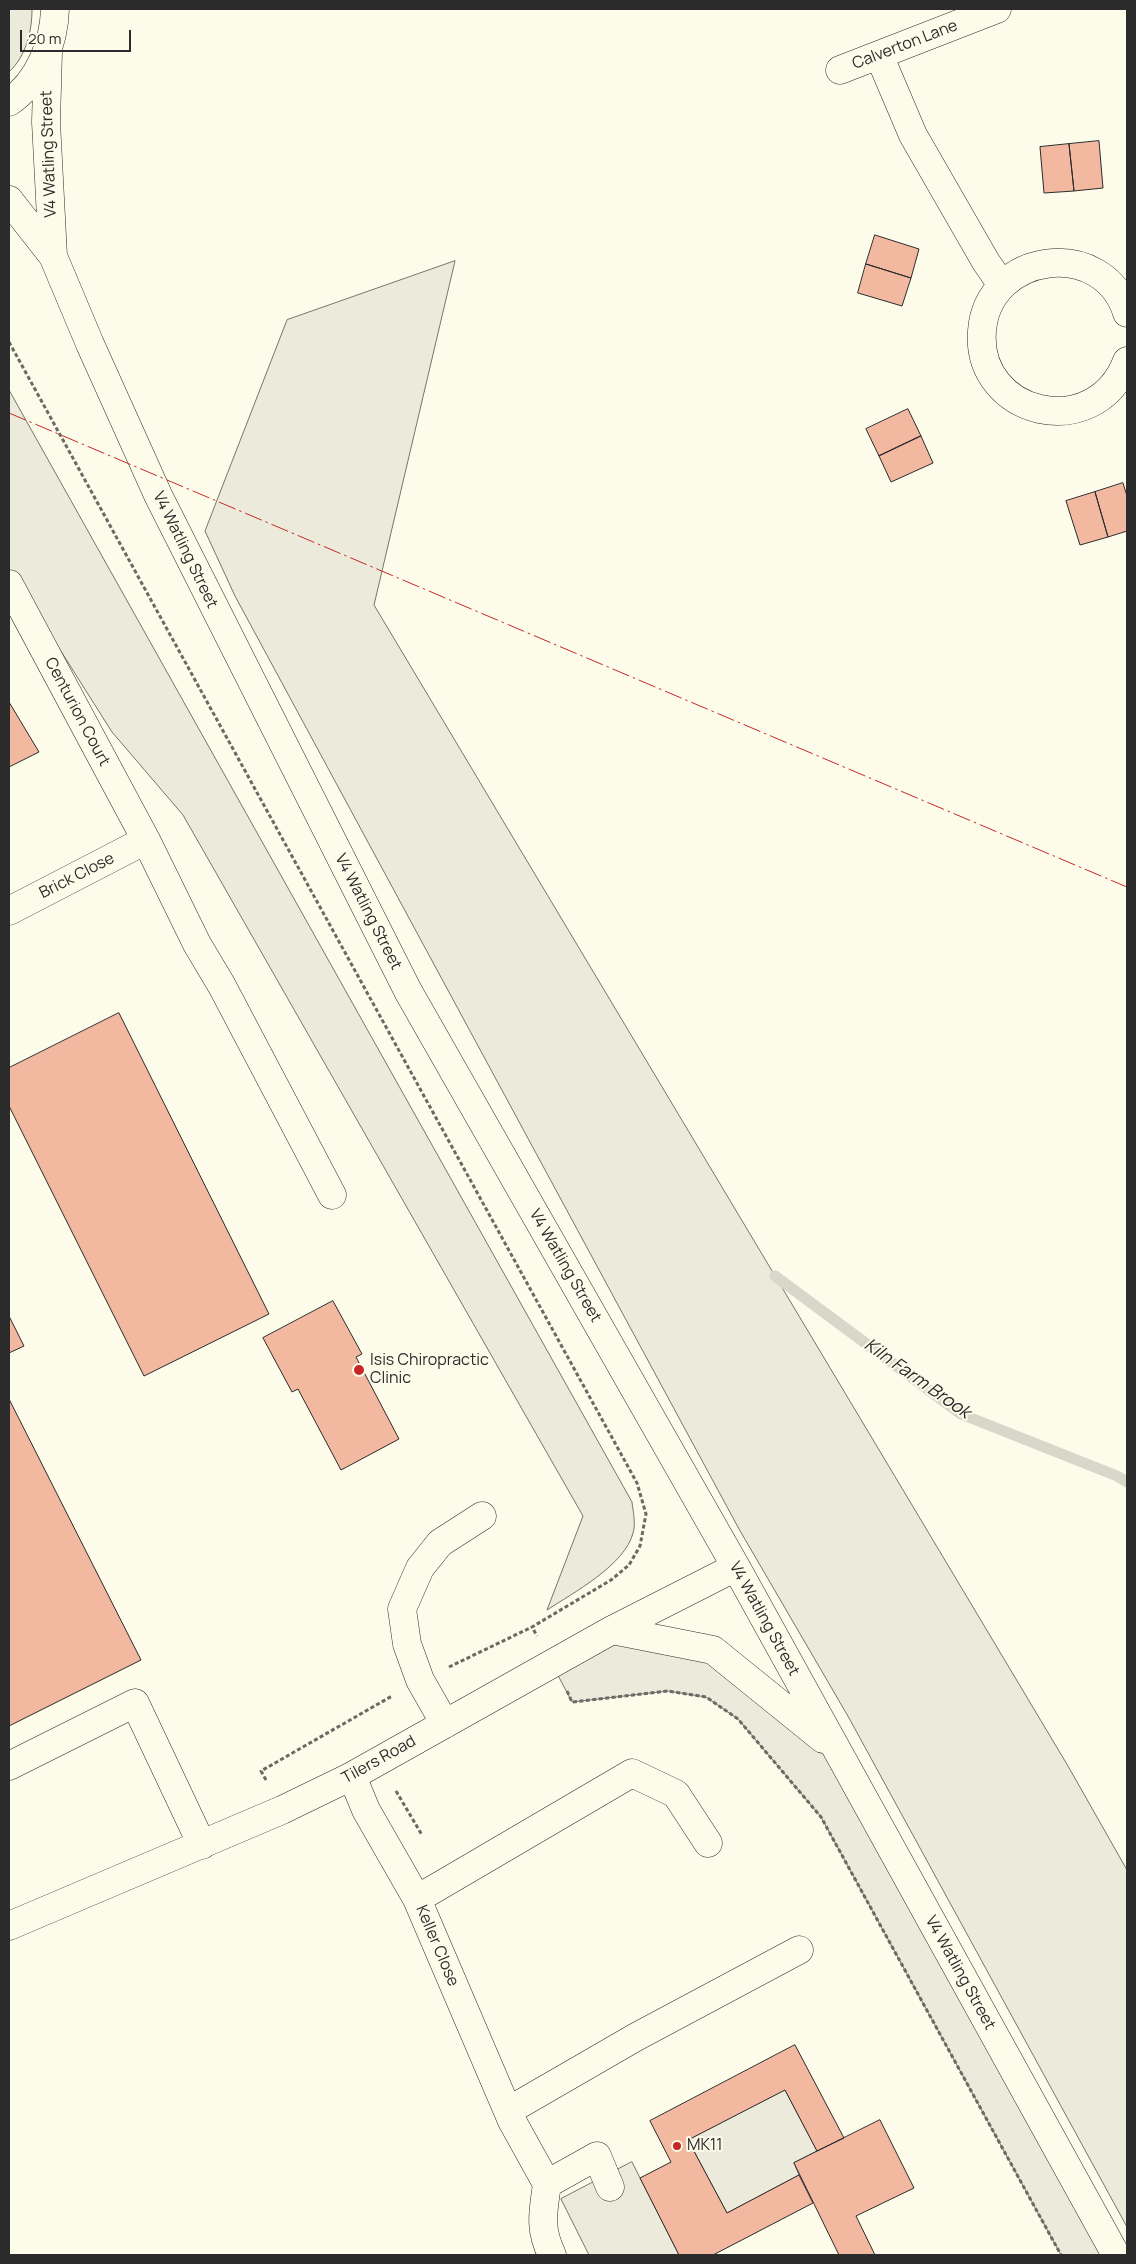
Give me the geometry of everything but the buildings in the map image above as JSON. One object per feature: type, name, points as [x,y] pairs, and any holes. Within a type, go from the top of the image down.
[{"type":"street","points":[[9,102],[33,78],[48,52],[54,31],[56,9]]},
{"type":"street","name":"Calverton Lane","points":[[840,70],[997,9]]},
{"type":"street","name":"V4 Watling Street","points":[[48,52],[46,122],[53,256]]},
{"type":"street","points":[[879,55],[914,135],[986,262],[1002,285]]},
{"type":"street","name":"V4 Watling Street","points":[[9,200],[53,256],[90,344],[158,495],[408,991],[736,1567],[834,1748],[1116,2255]]},
{"type":"street","points":[[1127,313],[1125,305],[1111,285],[1091,270],[1068,263],[1044,263],[1021,270],[1002,285],[988,307],[982,331],[984,356],[994,379],[1012,398],[1034,409],[1060,412],[1085,407],[1106,394],[1122,375],[1127,360]]},
{"type":"street","name":"Centurion Court","points":[[9,584],[146,840],[197,944],[222,986],[332,1195]]},
{"type":"street","name":"Brick Close","points":[[9,911],[146,840]]},
{"type":"street","points":[[445,1724],[420,1680],[407,1644],[402,1608],[420,1568],[440,1543],[482,1516]]},
{"type":"street","name":"Tilers Road","points":[[9,1926],[202,1845],[282,1810],[352,1776],[612,1630],[736,1567]]},
{"type":"street","points":[[612,1630],[713,1650],[834,1748]]},
{"type":"street","points":[[9,1766],[135,1703],[202,1845]]},
{"type":"street","points":[[417,1899],[632,1773],[676,1794],[708,1844]]},
{"type":"street","name":"Keller Close","points":[[352,1776],[366,1810],[417,1899],[510,2116],[546,2184]]},
{"type":"street","points":[[510,2116],[636,2037],[799,1950]]},
{"type":"street","points":[[552,2255],[544,2237],[542,2216],[546,2184],[597,2156],[610,2186]]},
{"type":"path","points":[[9,342],[637,1483],[646,1514],[640,1546],[629,1565],[610,1580],[532,1627],[420,1680],[261,1771],[282,1810]]},
{"type":"path","points":[[532,1627],[572,1702],[668,1691],[706,1697],[738,1719],[821,1816],[1061,2255]]},
{"type":"shaded area","points":[[9,9],[32,9],[27,43],[20,59],[9,72]]},
{"type":"shaded area","points":[[455,261],[374,605],[1068,1766],[1127,1870],[1127,2227],[849,1718],[739,1529],[235,596],[205,531],[287,320]]},
{"type":"shaded area","points":[[9,390],[632,1502],[634,1529],[628,1545],[620,1556],[584,1587],[547,1610],[583,1516],[183,815],[112,732],[9,569]]},
{"type":"shaded area","points":[[612,1630],[713,1650],[834,1748],[1110,2255],[1061,2255],[821,1817],[738,1719],[706,1697],[668,1691],[572,1702],[552,1664]]},
{"type":"shaded area","points":[[785,2090],[817,2151],[794,2163],[799,2175],[727,2213],[688,2140]]},
{"type":"shaded area","points":[[632,2162],[679,2255],[589,2255],[561,2199]]},
{"type":"waterway","name":"Kiln Farm Brook","points":[[775,1276],[961,1414],[1117,1476],[1127,1482]]},
{"type":"power","points":[[9,413],[1127,887]]},
{"type":"place","name":"Isis Chiropractic Clinic","points":[[359,1370]]},
{"type":"place","name":"MK11","points":[[677,2146]]}]
